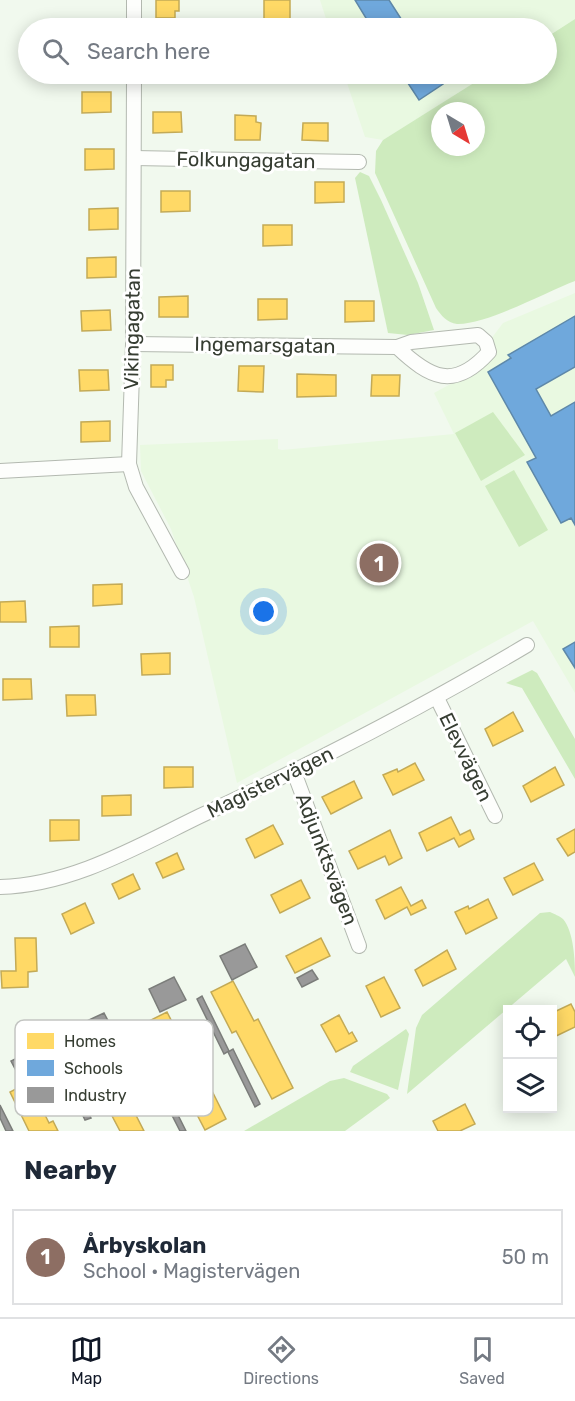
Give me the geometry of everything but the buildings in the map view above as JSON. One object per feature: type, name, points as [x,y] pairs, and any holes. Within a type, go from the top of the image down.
[{"type":"street","points":[[134,0],[134,18]]},
{"type":"street","name":"Vikingagatan","points":[[134,84],[133,344],[129,464],[136,487],[182,572]]},
{"type":"street","name":"Folkungagatan","points":[[134,158],[358,162]]},
{"type":"street","name":"Ingemarsgatan","points":[[133,344],[397,347],[411,342],[478,335],[486,342],[489,352],[478,363],[455,376],[442,378],[422,369],[397,347]]},
{"type":"street","points":[[0,471],[129,464]]},
{"type":"street","name":"Magistervägen","points":[[0,887],[48,882],[78,873],[294,772],[437,698],[527,645]]},
{"type":"street","name":"Elevvägen","points":[[437,698],[495,816]]},
{"type":"street","name":"Adjunktsvägen","points":[[294,772],[359,946]]},
{"type":"shaded area","points":[[320,0],[575,0],[575,19],[557,31],[557,18],[326,18]]},
{"type":"shaded area","points":[[347,84],[472,84],[443,102],[431,102],[431,110],[383,140],[365,137]]},
{"type":"shaded area","points":[[575,293],[575,693],[533,621],[237,783],[194,597],[171,529],[141,471],[140,445],[278,439],[278,449],[282,450],[454,434],[434,393],[480,368],[497,353],[491,339],[503,323]]},
{"type":"green space","points":[[575,19],[575,281],[484,319],[469,323],[450,322],[436,308],[375,173],[376,151],[383,140],[431,110],[431,156],[485,156],[485,102],[443,102],[472,84],[557,84],[557,31]]},
{"type":"green space","points":[[360,172],[369,176],[381,200],[418,283],[434,330],[408,335],[388,333],[355,178]]},
{"type":"green space","points":[[493,412],[525,455],[481,481],[455,433]]},
{"type":"green space","points":[[514,470],[548,530],[519,547],[485,486]]},
{"type":"green space","points":[[532,670],[537,673],[575,739],[575,779],[522,688],[506,683]]},
{"type":"green space","points":[[550,912],[559,916],[567,925],[573,947],[575,977],[566,959],[512,1005],[503,1005],[503,1012],[407,1094],[416,1028],[422,1015],[540,913]]},
{"type":"green space","points":[[406,1029],[409,1034],[398,1090],[350,1072],[353,1066]]},
{"type":"green space","points":[[344,1078],[387,1094],[390,1098],[345,1131],[244,1131],[330,1081]]},
{"type":"place","name":"Årbyskolan","points":[[379,563]]}]
